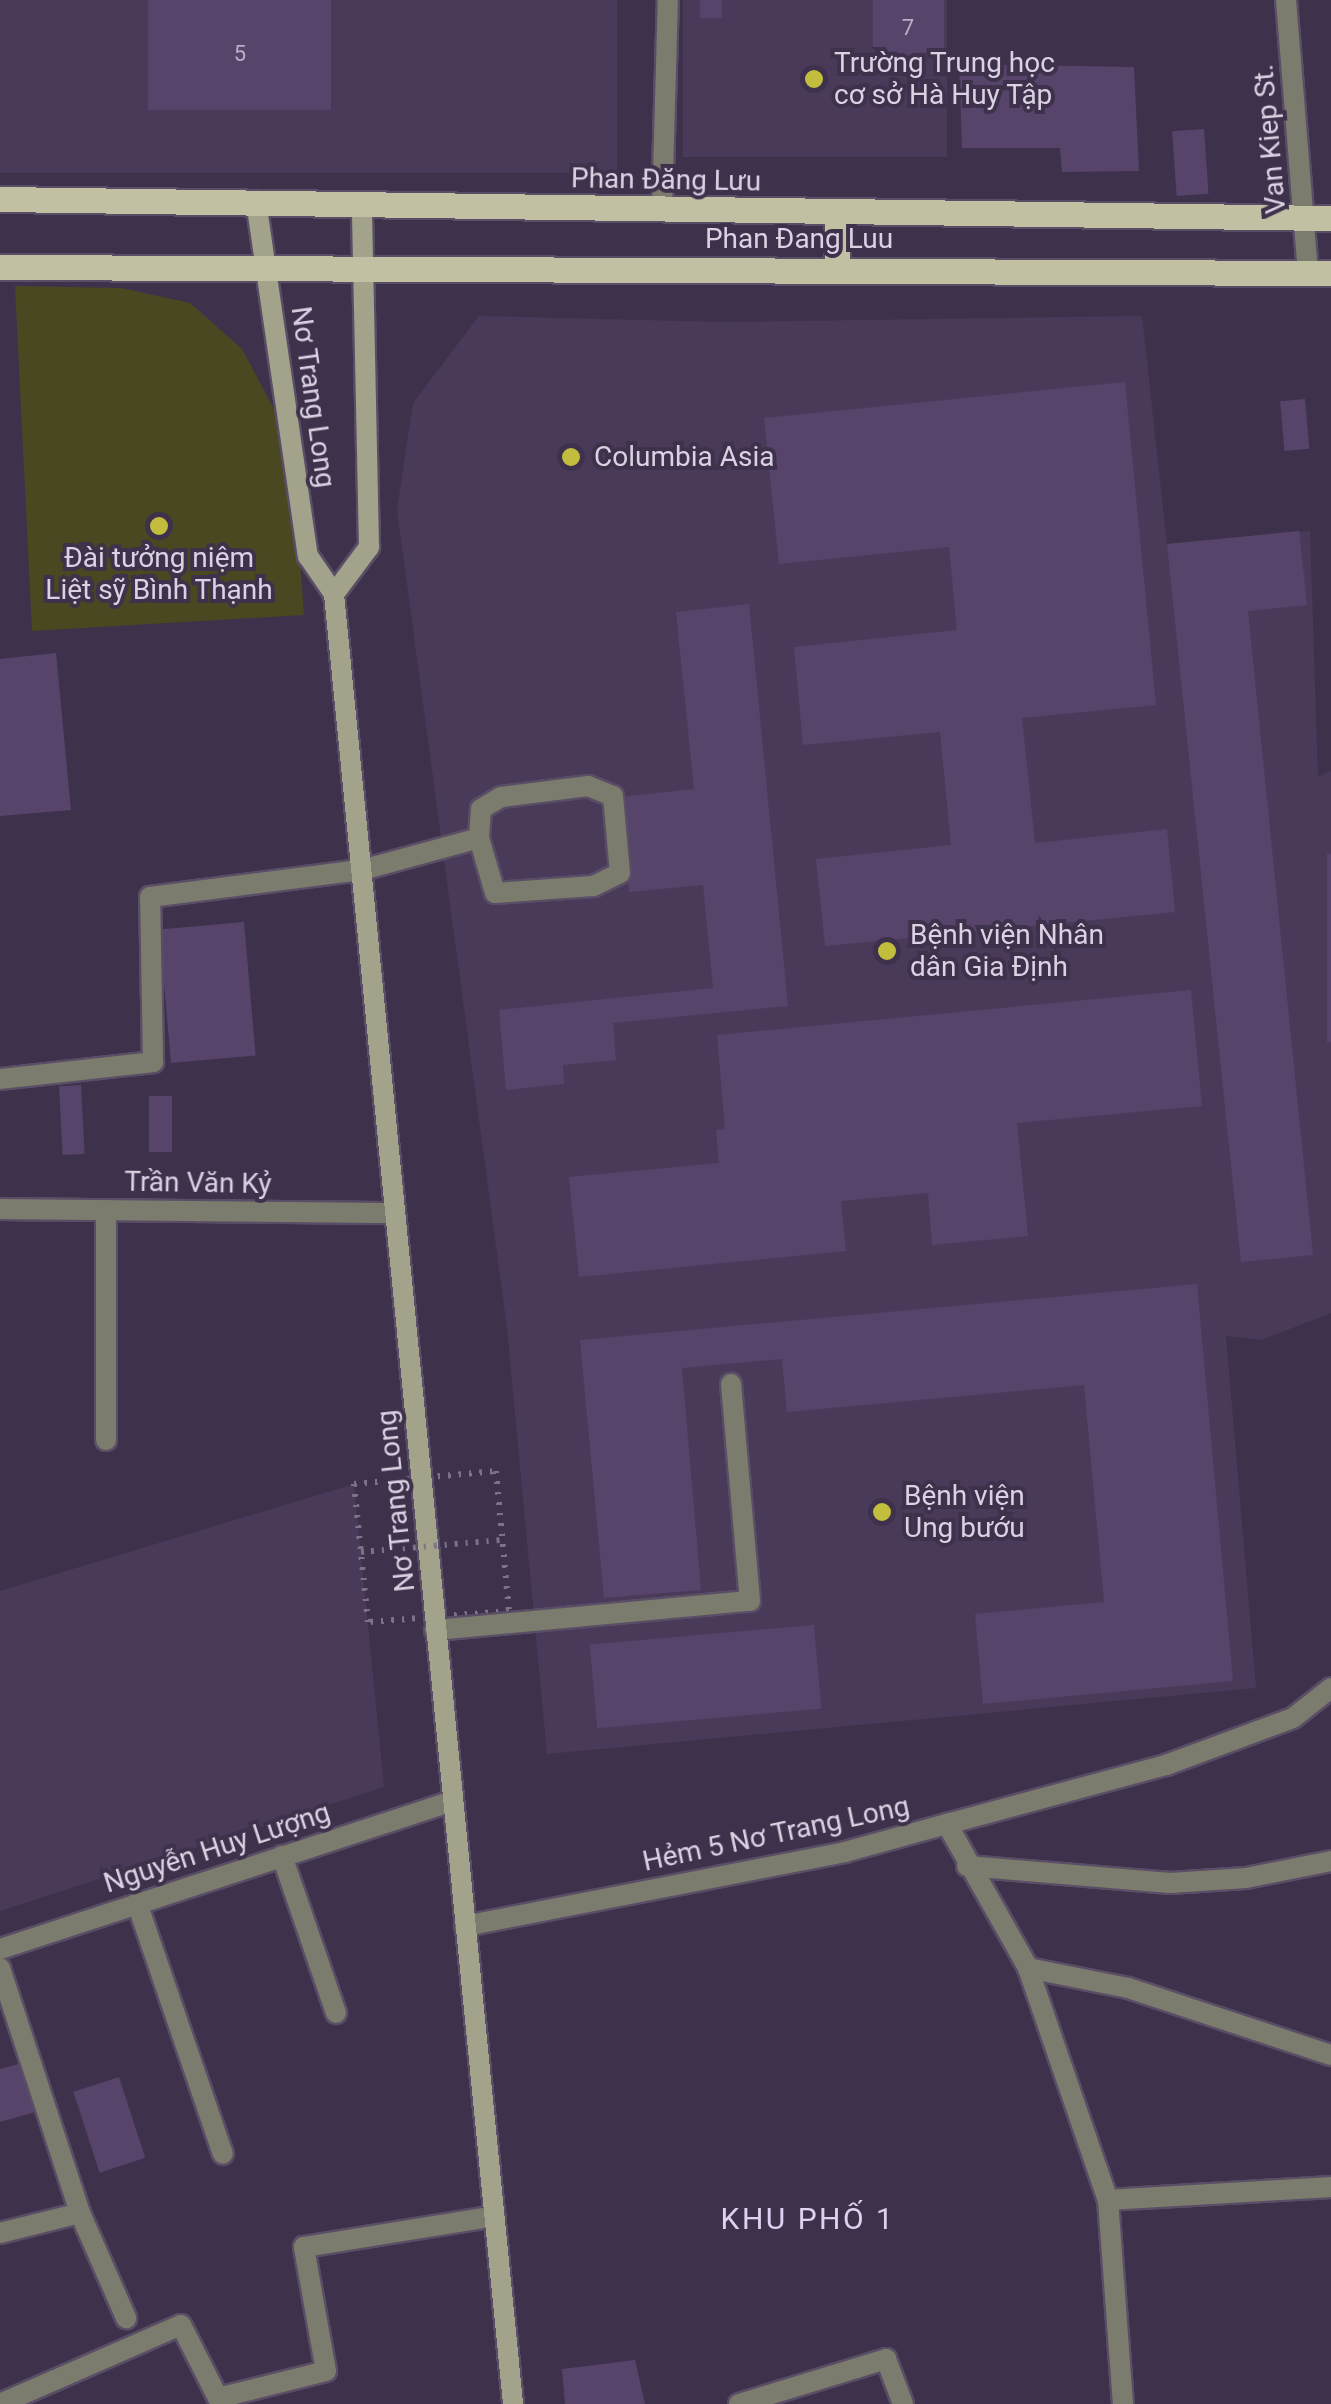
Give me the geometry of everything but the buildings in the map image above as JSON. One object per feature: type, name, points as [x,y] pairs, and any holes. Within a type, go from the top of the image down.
[{"type":"main road","name":"Phan Đăng Lưu","points":[[0,199],[1318,218]]},
{"type":"main road","name":"Nơ Trang Long","points":[[256,201],[308,556],[334,594],[513,2404]]},
{"type":"main road","name":"Nơ Trang Long","points":[[334,594],[369,547],[362,203]]},
{"type":"main road","points":[[837,212],[837,269]]},
{"type":"main road","points":[[0,267],[268,271]]},
{"type":"main road","name":"Phan Đang Luu","points":[[268,271],[837,269],[1320,273]]},
{"type":"street","points":[[662,210],[668,0]]},
{"type":"street","name":"Van Kiep St.","points":[[1286,0],[1318,218],[1320,273]]},
{"type":"street","points":[[602,788],[613,796],[620,873],[592,886],[494,892],[478,838],[480,809],[501,797],[602,788]]},
{"type":"street","points":[[0,1079],[153,1062],[150,898],[362,870],[478,838]]},
{"type":"street","name":"Trần Văn Kỷ","points":[[0,1209],[395,1213]]},
{"type":"street","points":[[106,1210],[106,1440]]},
{"type":"street","points":[[435,1622],[750,1600],[731,1384]]},
{"type":"street","points":[[947,1824],[1166,1765],[1294,1718],[1331,1688]]},
{"type":"street","name":"Nguyễn Huy Lượng","points":[[0,1949],[452,1801]]},
{"type":"street","name":"Hẻm 5 Nơ Trang Long","points":[[465,1926],[845,1852],[947,1824],[967,1866],[1028,1968],[1108,2200],[1123,2404]]},
{"type":"street","points":[[282,1856],[336,2013]]},
{"type":"street","points":[[967,1866],[1170,1883],[1246,1878],[1331,1861]]},
{"type":"street","points":[[137,1903],[223,2154]]},
{"type":"street","points":[[0,1968],[80,2214],[126,2318]]},
{"type":"street","points":[[1028,1968],[1128,1988],[1331,2055]]},
{"type":"street","points":[[1108,2200],[1331,2188]]},
{"type":"street","points":[[0,2233],[80,2214]]},
{"type":"street","points":[[0,2404],[180,2326],[219,2401],[326,2371],[304,2247],[495,2216]]},
{"type":"street","points":[[739,2404],[886,2359],[904,2404]]},
{"type":"path","points":[[361,1552],[502,1540],[496,1470],[422,1482],[354,1484],[368,1622],[435,1622]]},
{"type":"shaded area","points":[[0,0],[617,0],[617,173],[0,173]]},
{"type":"shaded area","name":"Trường Trung học cơ sở Hà Huy Tập","points":[[683,0],[947,0],[947,157],[683,157]]},
{"type":"shaded area","points":[[15,286],[121,288],[190,303],[242,349],[291,441],[304,615],[32,631]]},
{"type":"shaded area","name":"Bệnh viện Nhân dân Gia Định","points":[[479,316],[722,322],[1142,316],[1167,544],[1310,531],[1318,777],[1331,771],[1331,1313],[1262,1340],[1226,1336],[1256,1688],[547,1754],[507,1328],[397,510],[413,403]]},
{"type":"shaded area","points":[[354,1484],[384,1787],[0,1911],[0,1591]]},
{"type":"place","name":"Trường Trung học cơ sở Hà Huy Tập","points":[[814,79]]},
{"type":"place","name":"Columbia Asia","points":[[571,457]]},
{"type":"place","name":"Đài tưởng niệm Liệt sỹ Bình Thạnh","points":[[159,526]]},
{"type":"place","name":"Bệnh viện Nhân dân Gia Định","points":[[887,951]]},
{"type":"place","name":"Bệnh viện Ung bướu","points":[[882,1512]]},
{"type":"district","name":"KHU PHỐ 1","points":[[808,2219]]}]
